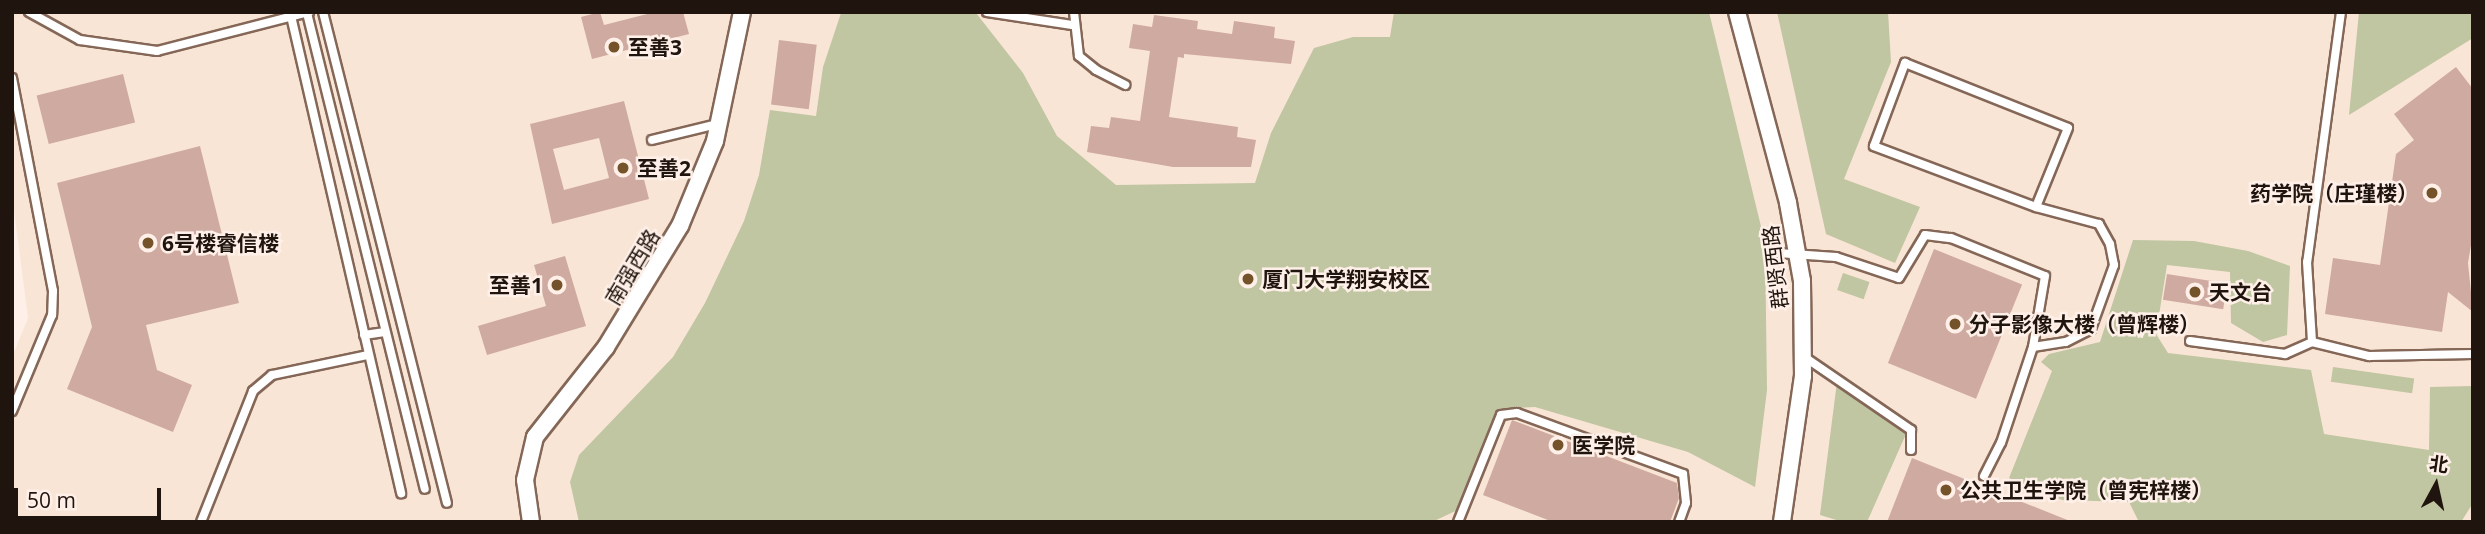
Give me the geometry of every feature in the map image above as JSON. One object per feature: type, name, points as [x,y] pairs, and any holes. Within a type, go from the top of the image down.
[{"type":"street","name":"南强西路","points":[[531,522],[525,480],[535,437],[606,347],[652,278],[680,226],[719,124],[742,12]]},
{"type":"street","name":"群贤西路","points":[[1737,12],[1797,251],[1802,281],[1802,355],[1782,522]]},
{"type":"lane","points":[[29,12],[80,40],[157,51],[308,12],[336,137],[425,489]]},
{"type":"lane","points":[[323,12],[447,503]]},
{"type":"lane","points":[[987,12],[1072,25]]},
{"type":"lane","points":[[1074,12],[1072,25],[1079,55],[1096,70],[1125,85]]},
{"type":"lane","points":[[2312,342],[2307,262],[2341,12]]},
{"type":"lane","points":[[291,16],[401,494]]},
{"type":"lane","points":[[2033,347],[2066,342],[2091,330],[2114,265],[2099,224],[2036,207],[1874,146],[1905,63],[2068,128],[2036,207]]},
{"type":"lane","points":[[12,78],[53,291],[52,315],[12,411]]},
{"type":"lane","points":[[652,140],[719,124]]},
{"type":"lane","points":[[318,141],[336,137]]},
{"type":"lane","points":[[1778,253],[1797,251],[1836,257],[1899,278],[1925,235],[1951,238],[2045,276],[2033,347],[2001,443],[1984,476]]},
{"type":"lane","points":[[364,335],[385,332]]},
{"type":"lane","points":[[2190,341],[2285,354],[2312,342],[2369,356],[2473,354]]},
{"type":"lane","points":[[201,522],[253,391],[272,375],[368,355]]},
{"type":"lane","points":[[1802,355],[1911,430],[1911,450]]},
{"type":"lane","points":[[1458,522],[1501,415],[1517,413],[1683,474],[1686,503],[1679,522]]},
{"type":"shaded area","name":"厦门大学翔安校区","points":[[12,12],[2473,12],[2473,522],[12,522],[12,357],[28,318],[12,195]]},
{"type":"green space","points":[[1394,12],[1709,12],[1765,243],[1767,390],[1755,487],[1688,452],[1535,407],[1512,408],[1466,506],[1432,522],[579,522],[570,482],[579,455],[673,357],[705,303],[744,221],[759,175],[770,110],[816,116],[823,67],[841,13],[976,13],[1023,73],[1057,136],[1116,185],[1255,183],[1271,133],[1314,48],[1353,37],[1390,37]]},
{"type":"green space","points":[[1777,12],[1888,12],[1891,62],[1844,179],[1920,207],[1895,263],[1826,234]]},
{"type":"green space","points":[[2359,12],[2473,12],[2473,38],[2349,115]]},
{"type":"green space","points":[[2133,240],[2194,241],[2248,251],[2290,266],[2287,335],[2263,342],[2231,323],[2230,272],[2167,265],[2156,334],[2168,353],[2311,370],[2324,434],[2429,450],[2430,387],[2473,386],[2473,503],[2461,522],[2139,522],[2129,502],[2062,500],[2009,478],[2052,371],[2041,362],[2049,354],[2100,342]]},
{"type":"green space","points":[[1843,273],[1869,282],[1864,299],[1837,290]]},
{"type":"green space","points":[[2333,367],[2414,378],[2412,393],[2331,382]]},
{"type":"green space","points":[[1837,382],[1885,412],[1906,434],[1867,522],[1843,522],[1820,515]]},
{"type":"building","name":"至善3","points":[[600,12],[604,25],[655,12],[683,12],[689,34],[592,59],[581,17]]},
{"type":"building","points":[[1154,15],[1198,21],[1197,29],[1232,34],[1234,21],[1275,27],[1274,38],[1295,41],[1291,64],[1184,54],[1184,58],[1178,57],[1169,117],[1238,127],[1237,137],[1256,140],[1251,167],[1173,167],[1087,152],[1091,126],[1109,128],[1111,117],[1140,121],[1150,51],[1129,48],[1133,24],[1152,27]]},
{"type":"building","points":[[779,40],[817,45],[809,109],[771,105]]},
{"type":"building","name":"药学院（庄瑾楼）","points":[[2456,67],[2473,89],[2473,233],[2468,263],[2473,312],[2448,292],[2442,332],[2325,314],[2333,258],[2380,265],[2396,154],[2414,140],[2394,114]]},
{"type":"building","points":[[123,74],[135,123],[49,144],[37,96]]},
{"type":"building","name":"至善2","points":[[624,101],[649,199],[552,224],[530,124]],"holes":[[[599,138],[609,178],[564,190],[553,149]]]},
{"type":"building","name":"6号楼睿信楼","points":[[200,146],[239,303],[146,325],[157,370],[192,385],[173,432],[67,389],[92,327],[57,183]]},
{"type":"building","name":"分子影像大楼（曾辉楼）","points":[[1934,249],[2022,285],[1976,399],[1888,363]]},
{"type":"building","name":"至善1","points":[[565,256],[586,326],[487,355],[478,326],[546,306],[534,265]]},
{"type":"building","name":"天文台","points":[[2167,274],[2227,284],[2223,309],[2163,300]]},
{"type":"building","points":[[1512,420],[1677,483],[1679,498],[1670,522],[1553,522],[1483,495]]},
{"type":"building","name":"公共卫生学院（曾宪梓楼）","points":[[1912,458],[2070,521],[2070,522],[1887,522]]},
{"type":"place","name":"至善3","points":[[614,47]]},
{"type":"place","name":"至善2","points":[[623,168]]},
{"type":"place","name":"药学院（庄瑾楼）","points":[[2432,193]]},
{"type":"place","name":"6号楼睿信楼","points":[[148,243]]},
{"type":"place","name":"厦门大学翔安校区","points":[[1248,279]]},
{"type":"place","name":"至善1","points":[[557,285]]},
{"type":"place","name":"天文台","points":[[2195,292]]},
{"type":"place","name":"分子影像大楼（曾辉楼）","points":[[1955,324]]},
{"type":"place","name":"医学院","points":[[1558,445]]},
{"type":"place","name":"公共卫生学院（曾宪梓楼）","points":[[1946,490]]}]
